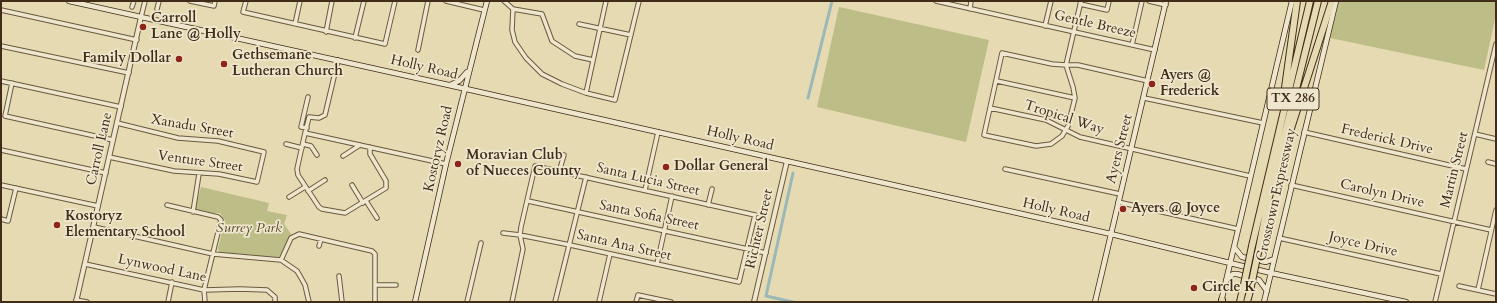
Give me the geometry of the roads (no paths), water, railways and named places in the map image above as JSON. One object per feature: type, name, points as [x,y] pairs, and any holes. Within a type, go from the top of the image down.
[{"type":"highway","points":[[1271,165],[1280,118],[1297,1]]},
{"type":"highway","name":"Crosstown Expressway","points":[[1240,302],[1310,1]]},
{"type":"highway","name":"Crosstown Expressway","points":[[1247,302],[1269,197],[1318,1]]},
{"type":"highway","points":[[1269,197],[1332,1]]},
{"type":"main road","name":"Holly Road","points":[[69,1],[465,88],[1111,234],[1271,273],[1406,302]]},
{"type":"main road","name":"Kostoryz Road","points":[[415,302],[446,164],[487,1]]},
{"type":"main road","name":"Crosstown Expressway","points":[[1222,301],[1292,1]]},
{"type":"main road","name":"Crosstown Expressway","points":[[1264,302],[1336,1]]},
{"type":"main road","name":"Ayers Street","points":[[1095,302],[1166,3]]},
{"type":"main road","points":[[449,85],[461,80],[469,69]]},
{"type":"main road","points":[[1234,247],[1242,258],[1266,262],[1274,259]]},
{"type":"main road","points":[[1226,279],[1233,274],[1237,274],[1259,280],[1267,291]]},
{"type":"street","points":[[132,7],[134,1]]},
{"type":"street","name":"Carroll Lane","points":[[76,301],[145,1]]},
{"type":"street","points":[[157,9],[159,1]]},
{"type":"street","points":[[190,1],[214,6],[215,1]]},
{"type":"street","points":[[246,1],[243,12],[326,32],[385,44],[395,1]]},
{"type":"street","points":[[295,24],[300,1]]},
{"type":"street","points":[[326,32],[332,1]]},
{"type":"street","points":[[356,38],[364,1]]},
{"type":"street","points":[[418,50],[428,1]]},
{"type":"street","points":[[446,1],[463,3],[484,10]]},
{"type":"street","points":[[504,1],[513,9],[542,14],[552,41],[575,56],[593,60]]},
{"type":"street","points":[[586,93],[606,1]]},
{"type":"street","points":[[513,9],[512,30],[515,42],[526,58],[542,74],[562,84],[586,93],[615,100],[640,1]]},
{"type":"street","name":"Gentle Breeze","points":[[936,1],[1155,50]]},
{"type":"street","points":[[970,9],[971,1]]},
{"type":"street","points":[[1045,26],[1051,1]]},
{"type":"street","points":[[1110,1],[1107,10],[1080,2],[1066,65],[1075,92],[1075,98],[1066,130],[1057,140],[1044,146],[1036,146],[984,135],[1002,53],[1052,64],[1066,65],[1084,66],[1148,81]]},
{"type":"street","points":[[1132,45],[1142,1]]},
{"type":"street","points":[[1149,1],[1166,3]]},
{"type":"street","points":[[1,10],[137,40]]},
{"type":"street","points":[[579,24],[631,36]]},
{"type":"street","name":"Martin Street","points":[[1435,302],[1496,44]]},
{"type":"street","points":[[1,46],[129,73]]},
{"type":"street","points":[[304,115],[319,118],[325,115],[338,60]]},
{"type":"street","points":[[1,81],[121,107]]},
{"type":"street","points":[[997,81],[1075,98]]},
{"type":"street","points":[[12,83],[5,116],[113,140]]},
{"type":"street","points":[[307,128],[301,127],[308,97]]},
{"type":"street","points":[[1144,98],[1264,123]]},
{"type":"street","name":"Tropical Way","points":[[990,108],[1046,120],[1080,137],[1131,149]]},
{"type":"street","points":[[309,117],[297,169],[298,175],[318,207],[322,209],[345,213],[384,189],[387,184],[370,154],[370,147]]},
{"type":"street","name":"Xanadu Street","points":[[117,123],[178,138],[218,141],[264,152]]},
{"type":"street","points":[[645,190],[658,132]]},
{"type":"street","name":"Frederick Drive","points":[[1304,132],[1466,169]]},
{"type":"street","points":[[305,133],[446,164]]},
{"type":"street","points":[[1474,134],[1496,139]]},
{"type":"street","points":[[286,144],[311,146],[317,155]]},
{"type":"street","points":[[343,156],[360,145]]},
{"type":"street","points":[[1131,149],[1250,176]]},
{"type":"street","points":[[1,150],[106,173]]},
{"type":"street","name":"Venture Street","points":[[109,157],[174,171],[199,174],[219,174],[257,182],[264,152]]},
{"type":"street","points":[[560,172],[564,155]]},
{"type":"street","name":"Richter Street","points":[[754,302],[787,161]]},
{"type":"street","points":[[1488,162],[1496,164]]},
{"type":"street","name":"Santa Lucia Street","points":[[528,200],[535,166],[708,204],[755,215],[747,249]]},
{"type":"street","points":[[1005,169],[1120,194]]},
{"type":"street","points":[[193,212],[199,174]]},
{"type":"street","points":[[555,302],[586,177]]},
{"type":"street","points":[[308,191],[325,180]]},
{"type":"street","name":"Carolyn Drive","points":[[1292,184],[1491,230]]},
{"type":"street","points":[[1,185],[98,206]]},
{"type":"street","points":[[352,185],[377,218]]},
{"type":"street","points":[[288,197],[305,186]]},
{"type":"street","points":[[1,219],[8,221],[16,188]]},
{"type":"street","points":[[708,204],[712,189]]},
{"type":"street","points":[[657,264],[663,230],[672,196]]},
{"type":"street","points":[[512,302],[523,249],[520,235],[528,200]]},
{"type":"street","name":"Santa Sofia Street","points":[[528,200],[766,253]]},
{"type":"street","points":[[1118,202],[1238,229]]},
{"type":"street","points":[[166,205],[218,217],[221,220],[204,290],[205,302]]},
{"type":"street","points":[[1478,290],[1496,210]]},
{"type":"street","points":[[94,227],[213,254],[280,260],[297,271],[305,285],[309,302]]},
{"type":"street","name":"Santa Ana Street","points":[[503,232],[739,282],[747,249]]},
{"type":"street","points":[[280,260],[291,238],[296,235],[321,239],[374,252],[375,302]]},
{"type":"street","name":"Joyce Drive","points":[[1280,238],[1441,274]]},
{"type":"street","points":[[319,246],[321,239]]},
{"type":"street","points":[[467,302],[481,243]]},
{"type":"street","points":[[599,302],[610,254]]},
{"type":"street","name":"Lynwood Lane","points":[[85,264],[204,290],[267,290],[275,297],[275,302]]},
{"type":"street","points":[[339,276],[342,302]]},
{"type":"street","points":[[168,302],[172,282]]},
{"type":"street","points":[[375,285],[396,285]]},
{"type":"street","points":[[1459,286],[1496,294]]},
{"type":"street","points":[[636,302],[638,296],[669,302]]},
{"type":"street","points":[[76,301],[87,302]]},
{"type":"waterway","points":[[808,98],[832,1]]},
{"type":"waterway","points":[[793,173],[766,296],[793,302]]},
{"type":"place","name":"Carroll Lane @ Holly","points":[[143,27]]},
{"type":"place","name":"Family Dollar","points":[[179,59]]},
{"type":"place","name":"Gethsemane Lutheran Church","points":[[224,64]]},
{"type":"place","name":"Ayers @ Frederick","points":[[1152,84]]},
{"type":"place","name":"Moravian Club of Nueces County","points":[[458,164]]},
{"type":"place","name":"Dollar General","points":[[666,167]]},
{"type":"place","name":"Ayers @ Joyce","points":[[1123,209]]},
{"type":"place","name":"Kostoryz Elementary School","points":[[57,225]]},
{"type":"place","name":"Circle K","points":[[1194,288]]},
{"type":"park label","name":"Surrey Park","points":[[249,229]]}]
